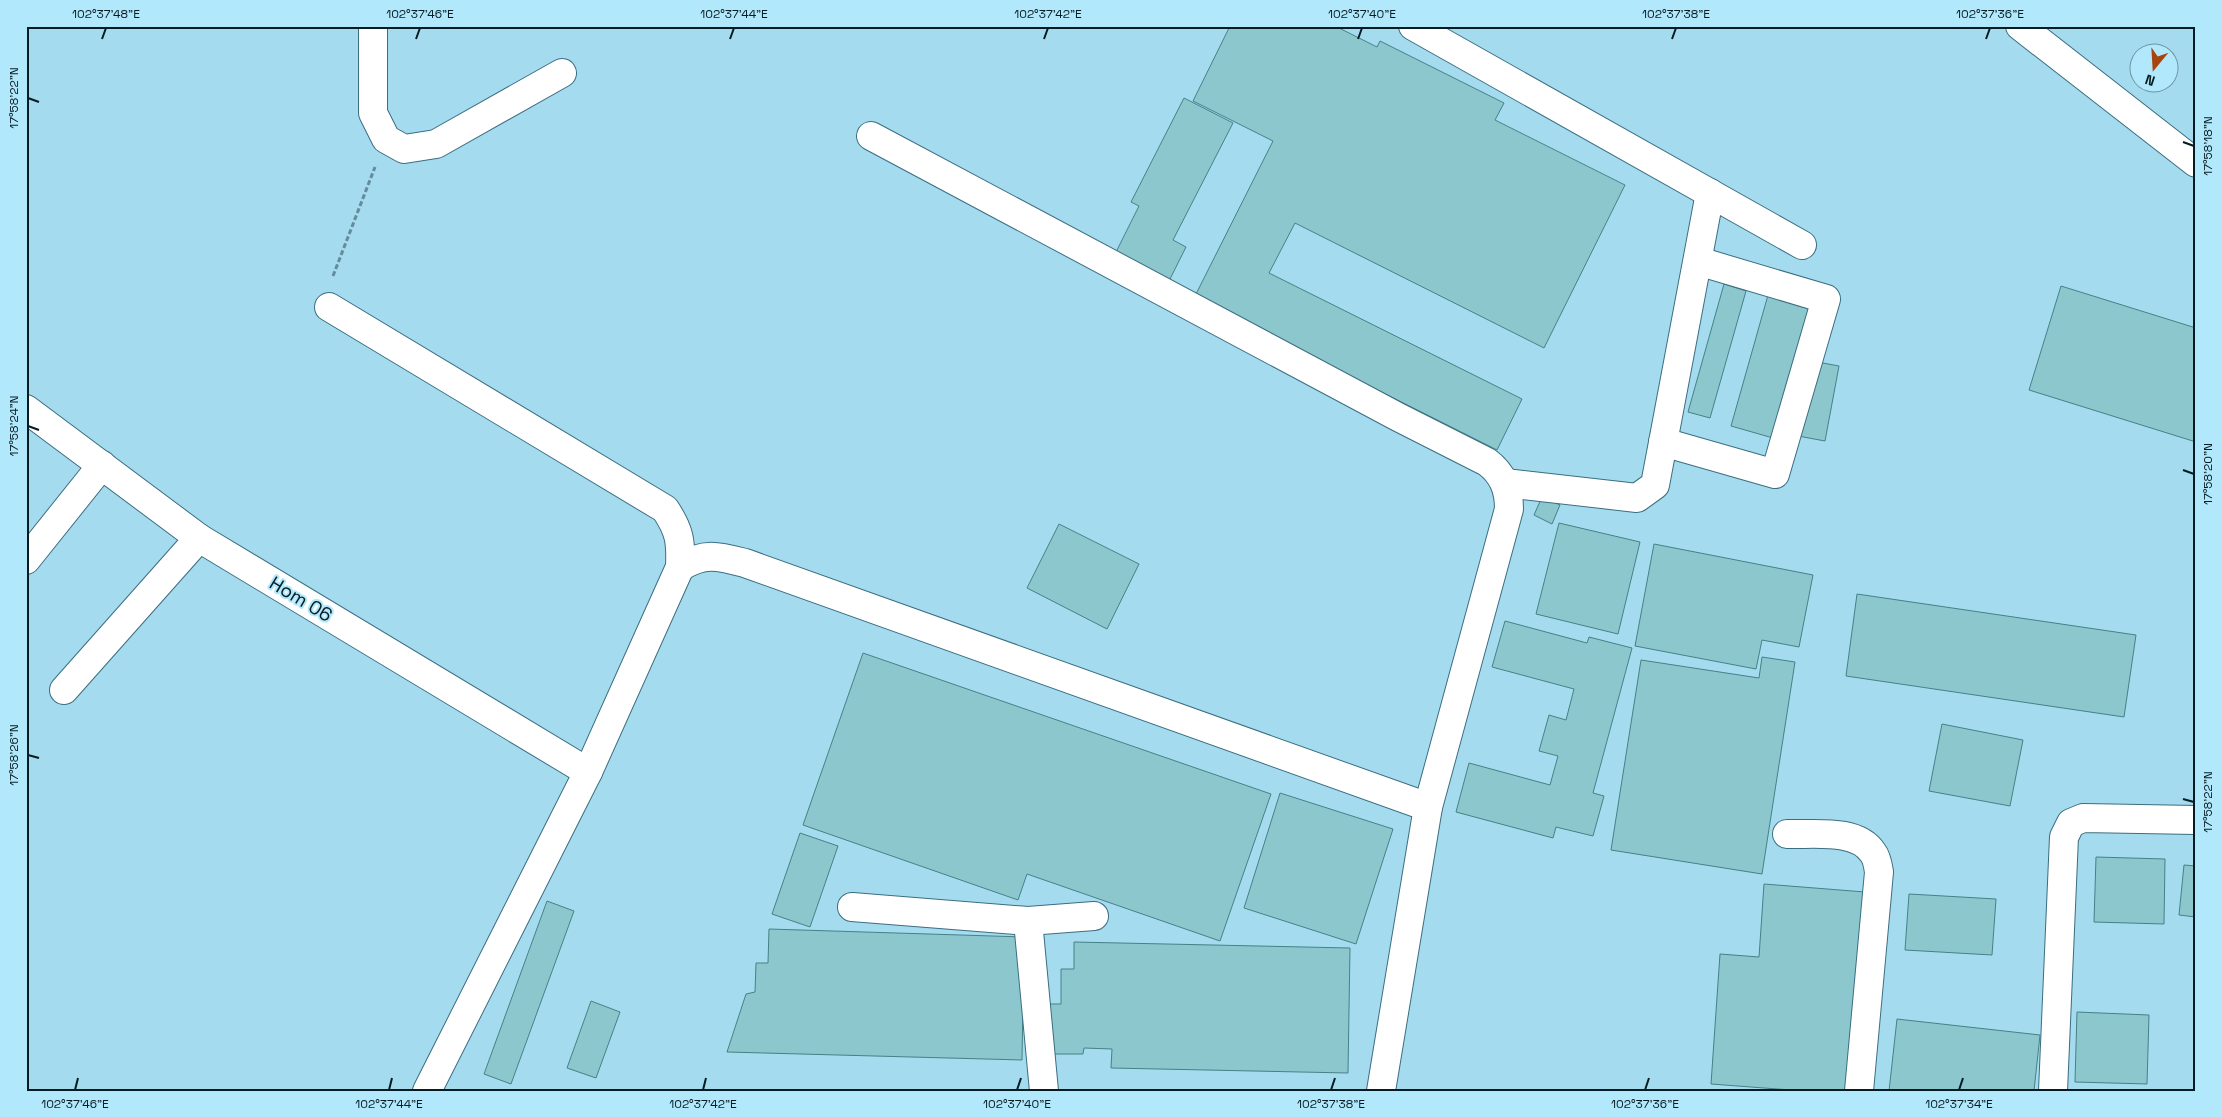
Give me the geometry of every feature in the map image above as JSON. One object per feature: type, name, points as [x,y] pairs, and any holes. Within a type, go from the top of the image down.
[{"type":"street","points":[[373,26],[374,113],[386,139],[404,149],[436,144],[562,73]]},
{"type":"street","points":[[1413,26],[1802,245]]},
{"type":"street","points":[[2020,26],[2196,163]]},
{"type":"street","points":[[871,136],[1389,413],[1487,462],[1499,471],[1509,496],[1509,509],[1428,807],[1381,1091]]},
{"type":"street","points":[[1505,484],[1637,498],[1655,485],[1710,193]]},
{"type":"street","points":[[1663,442],[1775,474],[1826,299],[1698,261]]},
{"type":"street","points":[[329,307],[665,509],[675,523],[681,541],[680,567],[588,772],[427,1091]]},
{"type":"street","name":"Hom 06","points":[[26,409],[199,538],[588,772]]},
{"type":"street","points":[[26,560],[102,465]]},
{"type":"street","points":[[64,690],[199,538]]},
{"type":"street","points":[[680,567],[695,558],[719,557],[745,563],[1428,807]]},
{"type":"street","points":[[2053,1091],[2064,838],[2068,830],[2072,823],[2083,818],[2196,820]]},
{"type":"street","points":[[1787,834],[1842,836],[1862,842],[1874,854],[1879,872],[1859,1091]]},
{"type":"street","points":[[852,907],[1028,921],[1094,916]]},
{"type":"street","points":[[1028,921],[1044,1091]]},
{"type":"path","points":[[329,307],[328,293],[331,282],[386,139]]},
{"type":"building","points":[[1230,26],[1335,26],[1377,47],[1380,41],[1504,103],[1495,120],[1625,185],[1544,348],[1295,223],[1269,273],[1522,399],[1497,450],[1194,298],[1273,141],[1193,101]]},
{"type":"building","points":[[1184,98],[1233,123],[1173,240],[1186,247],[1168,283],[1114,256],[1139,206],[1131,202]]},
{"type":"building","points":[[1724,284],[1746,291],[1710,418],[1688,412]]},
{"type":"building","points":[[2061,286],[2196,328],[2196,442],[2029,390]]},
{"type":"building","points":[[1768,295],[1809,307],[1773,438],[1731,426]]},
{"type":"building","points":[[1812,361],[1839,366],[1825,441],[1798,436]]},
{"type":"building","points":[[1542,497],[1560,505],[1552,524],[1534,515]]},
{"type":"building","points":[[1559,523],[1640,542],[1618,634],[1536,614]]},
{"type":"building","points":[[1059,524],[1139,564],[1107,629],[1027,588]]},
{"type":"building","points":[[1654,544],[1813,575],[1799,647],[1762,640],[1756,669],[1635,646]]},
{"type":"building","points":[[1857,594],[2136,635],[2124,717],[1846,676]]},
{"type":"building","points":[[1505,621],[1587,643],[1589,637],[1632,648],[1593,793],[1604,796],[1593,836],[1556,827],[1553,838],[1456,812],[1469,763],[1550,785],[1558,756],[1539,751],[1549,715],[1566,720],[1574,689],[1492,667]]},
{"type":"building","points":[[863,653],[1271,794],[1220,941],[1027,874],[1018,900],[803,825]]},
{"type":"building","points":[[1762,657],[1795,662],[1762,874],[1611,850],[1641,660],[1759,678]]},
{"type":"building","points":[[1942,724],[2023,740],[2010,806],[1929,791]]},
{"type":"building","points":[[1280,793],[1393,829],[1356,944],[1244,908]]},
{"type":"building","points":[[800,833],[838,846],[810,927],[772,914]]},
{"type":"building","points":[[2096,857],[2165,859],[2164,924],[2094,922]]},
{"type":"building","points":[[2184,865],[2196,866],[2196,917],[2179,915]]},
{"type":"building","points":[[1764,884],[1865,892],[1852,1091],[1804,1091],[1711,1084],[1720,954],[1759,957]]},
{"type":"building","points":[[1909,894],[1996,899],[1992,955],[1905,950]]},
{"type":"building","points":[[547,901],[574,911],[511,1084],[484,1074]]},
{"type":"building","points":[[769,929],[1024,937],[1022,1060],[727,1052],[746,994],[755,992],[756,963],[768,963]]},
{"type":"building","points":[[1074,942],[1350,948],[1348,1073],[1111,1068],[1112,1049],[1084,1048],[1083,1054],[1047,1054],[1048,1004],[1061,1004],[1061,969],[1074,969]]},
{"type":"building","points":[[2196,975],[2196,1049],[2194,1049]]},
{"type":"building","points":[[591,1001],[620,1012],[596,1078],[567,1068]]},
{"type":"building","points":[[2077,1012],[2149,1015],[2147,1084],[2075,1082]]},
{"type":"building","points":[[1897,1019],[2040,1035],[2034,1091],[1889,1091]]}]
